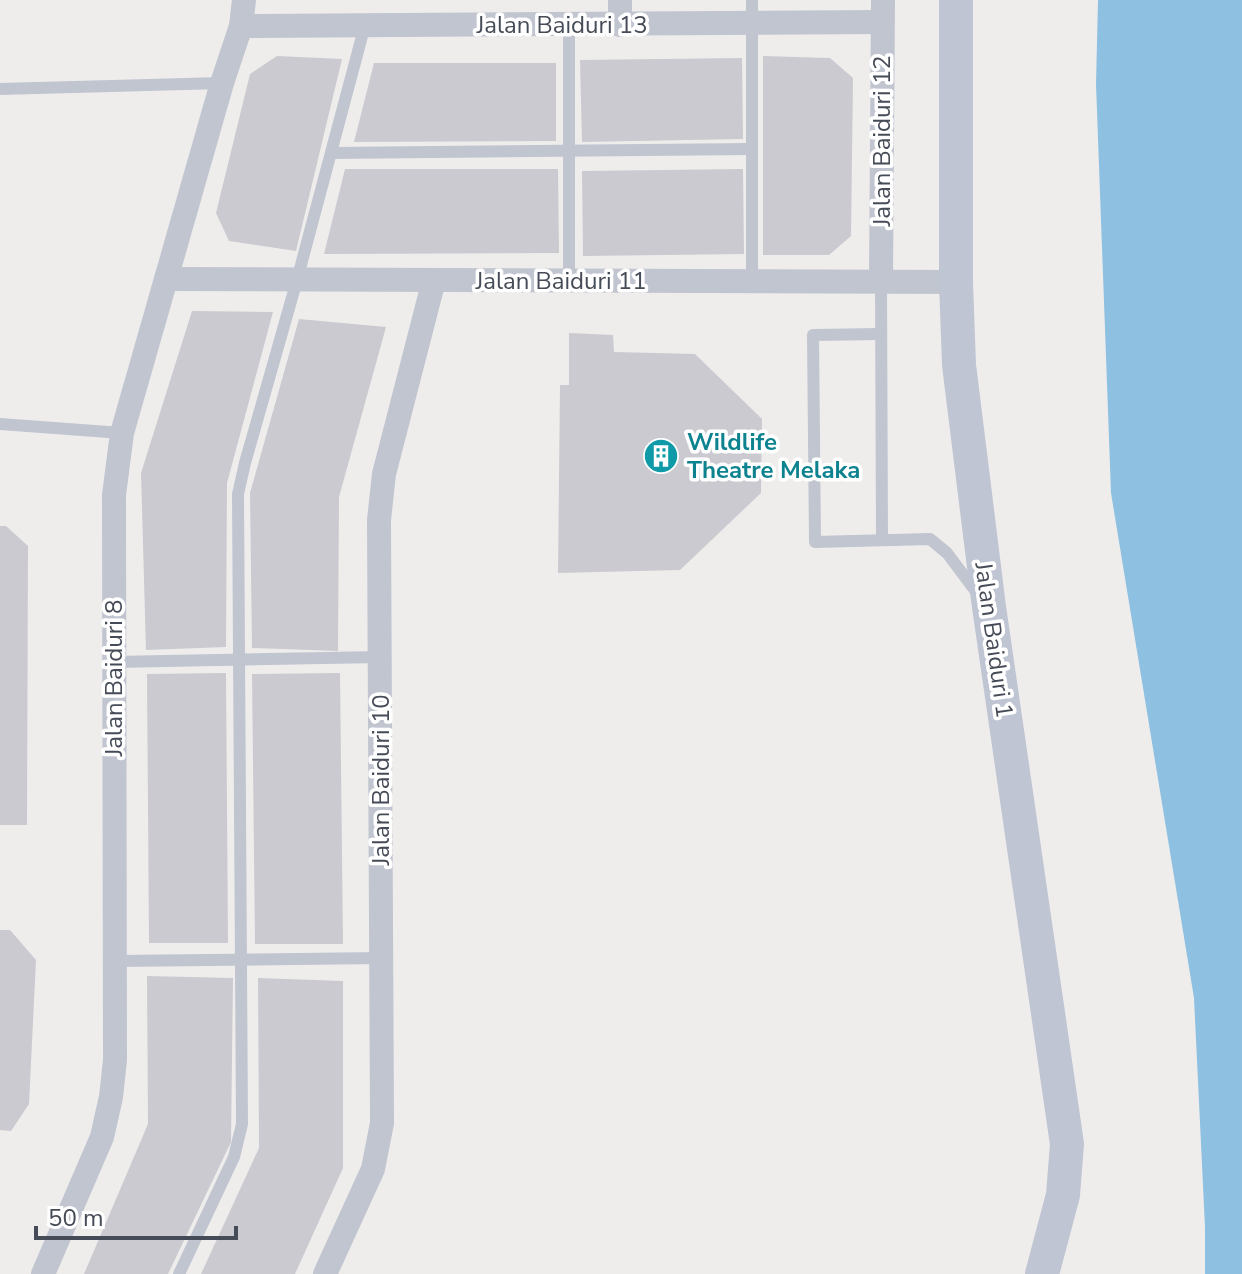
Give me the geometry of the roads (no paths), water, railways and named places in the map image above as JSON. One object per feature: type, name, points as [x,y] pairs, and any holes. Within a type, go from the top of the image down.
[{"type":"street","name":"Jalan Baiduri 8","points":[[43,1274],[102,1137],[115,1060],[114,495],[122,433],[241,26],[244,0]]},
{"type":"street","points":[[620,0],[620,25]]},
{"type":"street","name":"Jalan Baiduri 1","points":[[956,0],[959,365],[989,607],[1067,1144],[1063,1195],[1042,1274]]},
{"type":"street","name":"Jalan Baiduri 13","points":[[241,26],[620,25],[752,12],[882,11]]},
{"type":"street","name":"Jalan Baiduri 12","points":[[881,282],[882,11]]},
{"type":"street","name":"Jalan Baiduri 11","points":[[166,279],[956,282]]},
{"type":"street","name":"Jalan Baiduri 10","points":[[325,1274],[373,1169],[382,1123],[379,520],[384,474],[434,280]]},
{"type":"lane","points":[[752,12],[752,282]]},
{"type":"lane","points":[[179,1274],[234,1157],[242,1124],[238,494],[365,25]]},
{"type":"lane","points":[[569,25],[569,281]]},
{"type":"lane","points":[[0,89],[222,83]]},
{"type":"lane","points":[[331,153],[752,149]]},
{"type":"lane","points":[[881,282],[882,540]]},
{"type":"lane","points":[[880,334],[813,335],[815,542],[930,539],[947,553],[989,607]]},
{"type":"lane","points":[[0,424],[122,433]]},
{"type":"lane","points":[[114,662],[380,657]]},
{"type":"lane","points":[[115,961],[382,958]]},
{"type":"water","points":[[1098,0],[1242,0],[1242,1274],[1205,1274],[1194,998],[1111,493],[1096,84]]},
{"type":"place","name":"Wildlife Theatre Melaka","points":[[661,456]]}]
